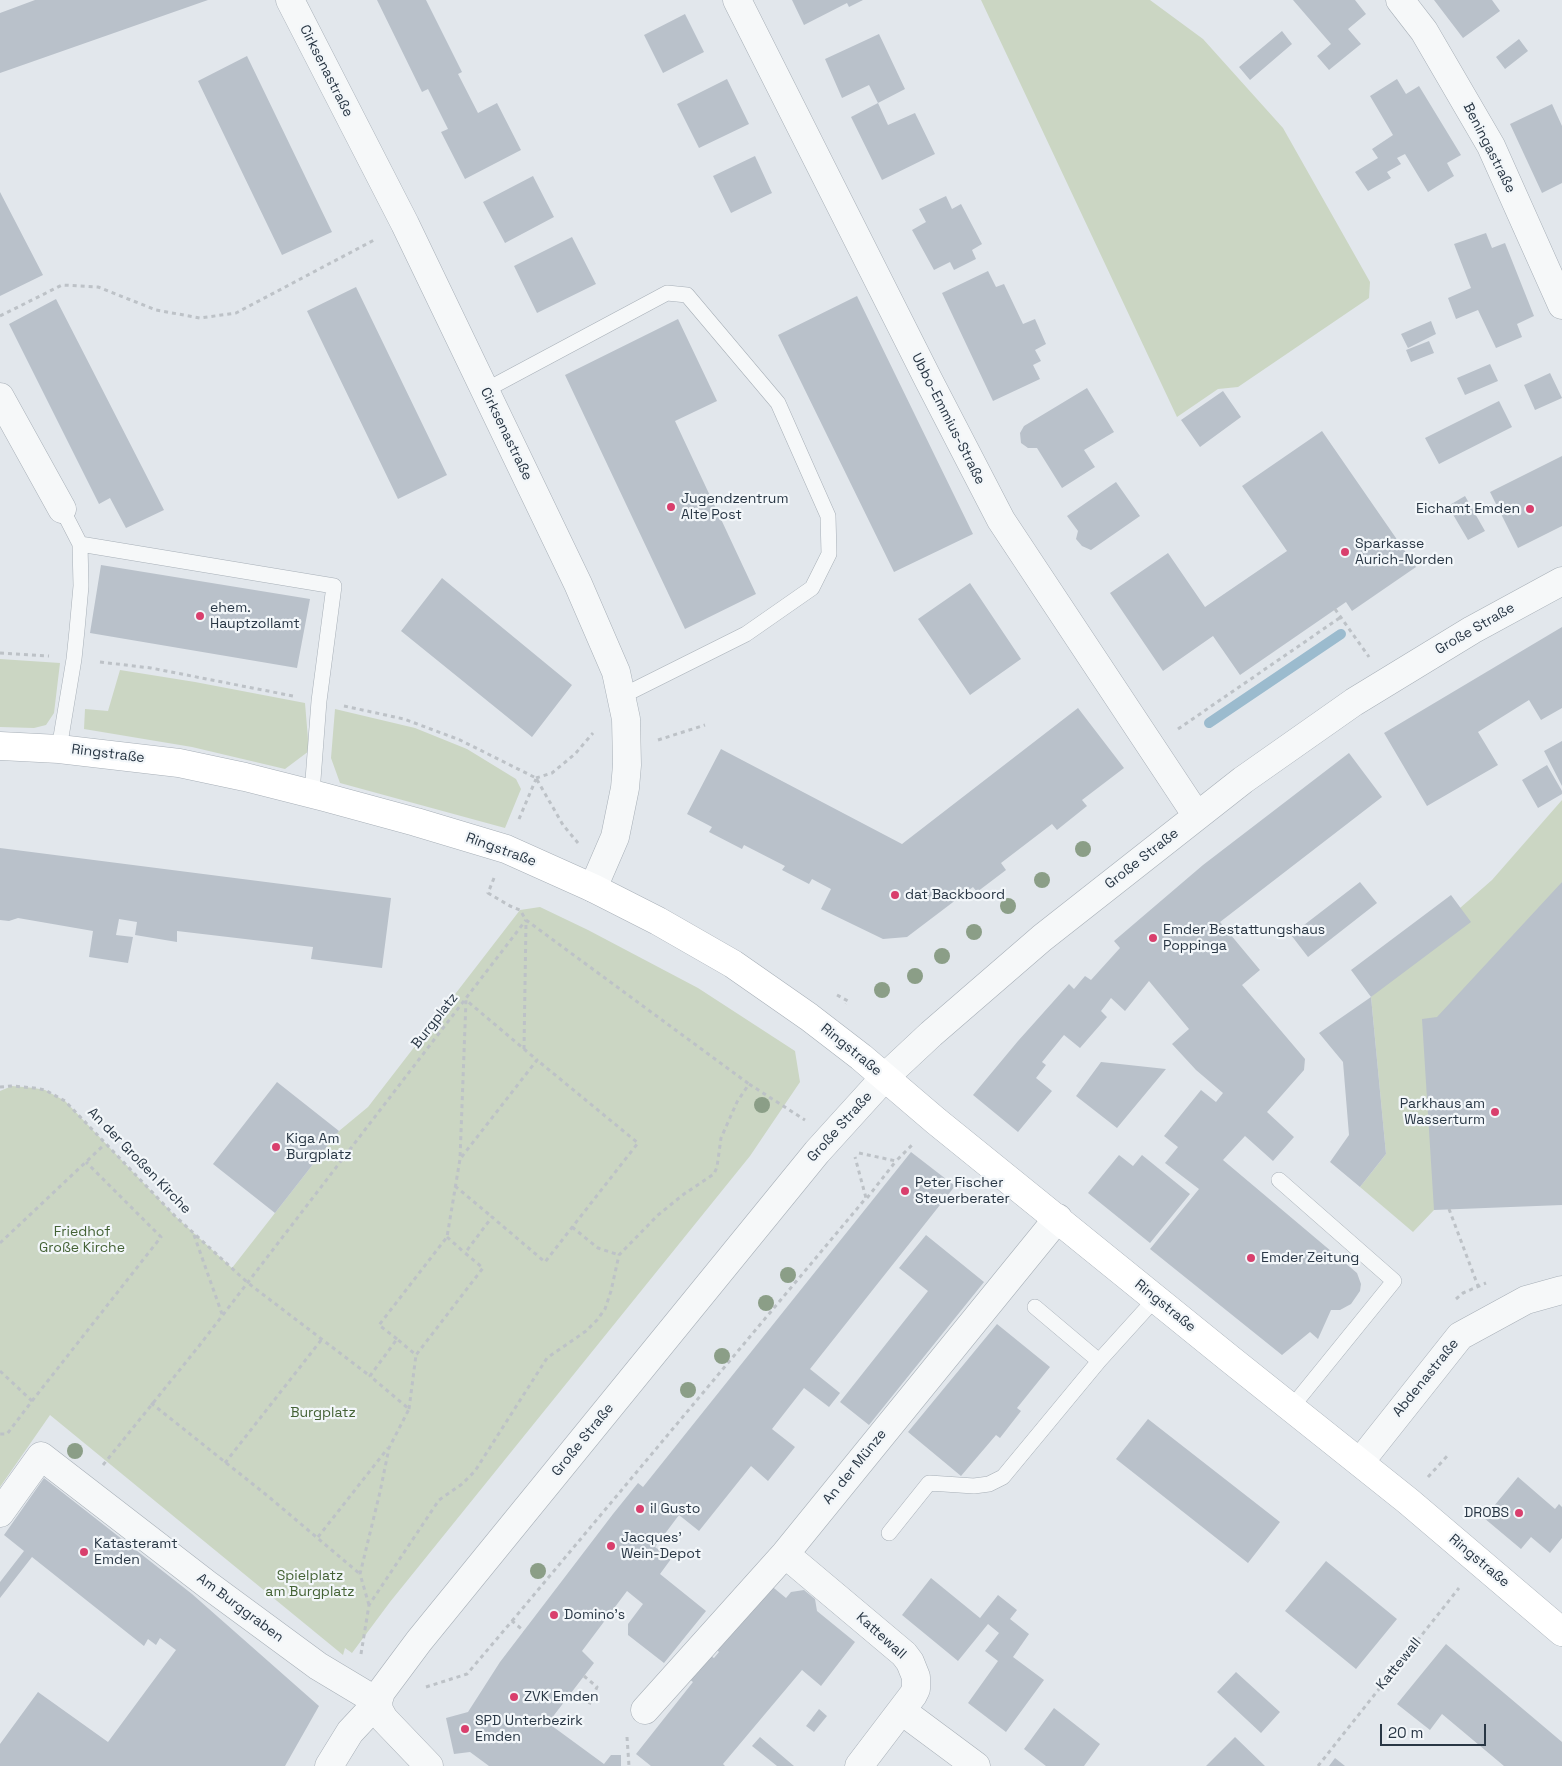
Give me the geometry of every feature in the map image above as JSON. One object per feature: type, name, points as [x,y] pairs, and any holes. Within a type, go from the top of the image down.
[{"type":"street","name":"Cirksenastraße","points":[[290,0],[405,224],[578,584],[616,672],[622,696],[627,742],[625,788],[615,837],[593,888]]},
{"type":"street","name":"Ubbo-Emmius-Straße","points":[[737,0],[928,380],[1001,520],[1197,816]]},
{"type":"street","name":"Beningastraße","points":[[1400,0],[1424,31],[1491,146],[1562,305]]},
{"type":"street","points":[[0,397],[62,509]]},
{"type":"street","name":"Große Straße","points":[[330,1766],[350,1732],[378,1702],[380,1692],[419,1641],[830,1137],[885,1078],[932,1034],[1042,938],[1243,780],[1354,702],[1472,630],[1562,582]]},
{"type":"street","name":"Ringstraße","points":[[0,746],[59,749],[179,763],[312,794],[506,849],[593,888],[658,921],[733,964],[810,1017],[936,1121],[1360,1462],[1562,1632]]},
{"type":"street","name":"An der Münze","points":[[646,1710],[785,1554],[1058,1218]]},
{"type":"street","name":"Abdenastraße","points":[[1360,1462],[1460,1336],[1526,1300],[1562,1290]]},
{"type":"street","name":"Am Burggraben","points":[[0,1513],[41,1456],[208,1585],[318,1666],[378,1702]]},
{"type":"street","name":"Kattewall","points":[[785,1554],[907,1658],[914,1671],[916,1684],[913,1695],[859,1766]]},
{"type":"street","points":[[378,1702],[379,1710],[384,1719],[429,1766]]},
{"type":"street","points":[[902,1711],[976,1766]]},
{"type":"lane","points":[[484,391],[667,293],[687,295],[778,403],[828,516],[828,554],[812,588],[746,634],[622,696]]},
{"type":"lane","points":[[59,749],[74,659],[81,586],[80,544],[62,509]]},
{"type":"lane","points":[[80,544],[334,586],[319,701],[312,794]]},
{"type":"lane","points":[[1279,1180],[1394,1281],[1291,1408]]},
{"type":"lane","points":[[889,1533],[930,1483],[974,1486],[989,1484],[1003,1477],[1099,1361],[1156,1298]]},
{"type":"lane","points":[[1035,1307],[1099,1361]]},
{"type":"path","points":[[0,316],[62,285],[98,287],[156,310],[200,318],[236,313],[405,224]]},
{"type":"path","points":[[1335,609],[1357,641]]},
{"type":"path","points":[[1151,748],[1340,617]]},
{"type":"path","points":[[0,653],[151,668],[404,719],[460,740],[536,778],[562,825]]},
{"type":"path","points":[[536,778],[552,773],[575,754],[622,696]]},
{"type":"path","points":[[658,740],[705,725]]},
{"type":"path","points":[[524,1049],[526,920]]},
{"type":"path","points":[[526,920],[749,1084],[830,1137]]},
{"type":"path","name":"Burgplatz","points":[[84,1489],[248,1283],[526,920]]},
{"type":"path","points":[[455,1186],[545,1262],[638,1143],[466,1000]]},
{"type":"path","points":[[416,1355],[379,1325],[447,1237],[460,1159],[466,1000]]},
{"type":"path","points":[[460,1159],[537,1060]]},
{"type":"path","points":[[749,1084],[737,1102],[720,1138],[717,1167],[714,1174],[684,1194],[658,1215],[619,1255],[611,1291],[604,1309],[597,1320],[586,1331],[547,1358],[475,1471],[462,1484],[439,1500],[369,1605],[360,1651],[361,1660],[378,1702],[467,1674],[896,1161],[936,1121]]},
{"type":"path","name":"An der Großen Kirche","points":[[0,1087],[12,1086],[44,1090],[58,1097],[71,1107],[140,1182],[248,1283],[370,1376],[409,1409]]},
{"type":"path","points":[[0,1243],[106,1144]]},
{"type":"path","points":[[866,1198],[853,1151],[896,1161]]},
{"type":"path","points":[[0,1434],[6,1434],[161,1237],[86,1162]]},
{"type":"path","points":[[1449,1209],[1478,1286]]},
{"type":"path","points":[[465,1253],[492,1217]]},
{"type":"path","points":[[572,1227],[598,1248],[619,1255]]},
{"type":"path","points":[[193,1233],[222,1315]]},
{"type":"path","points":[[318,1537],[389,1448],[409,1409],[416,1355],[483,1268],[447,1237]]},
{"type":"path","points":[[226,1462],[322,1339]]},
{"type":"path","points":[[370,1376],[397,1339]]},
{"type":"path","points":[[0,1371],[32,1400]]},
{"type":"path","points":[[151,1403],[318,1537],[360,1574]]},
{"type":"path","points":[[369,1605],[360,1574],[389,1448]]},
{"type":"path","name":"Kattewall","points":[[1318,1766],[1479,1561]]},
{"type":"path","points":[[512,1621],[524,1631]]},
{"type":"path","points":[[584,1676],[597,1686],[589,1705]]},
{"type":"path","points":[[627,1733],[629,1766]]},
{"type":"green space","points":[[981,0],[1150,0],[1203,39],[1283,128],[1370,282],[1369,298],[1238,387],[1218,389],[1177,417]]},
{"type":"green space","points":[[0,659],[60,663],[54,713],[46,725],[34,728],[0,727]]},
{"type":"green space","points":[[120,670],[305,703],[309,751],[285,769],[192,747],[84,729],[85,709],[108,711]]},
{"type":"green space","points":[[335,709],[415,728],[467,749],[516,779],[521,789],[505,828],[340,783],[331,758]]},
{"type":"green space","points":[[1562,800],[1562,882],[1434,1210],[1413,1232],[1360,1187],[1386,1154],[1371,997],[1460,908],[1492,880]]},
{"type":"green space","name":"Burgplatz","points":[[540,907],[698,988],[795,1051],[800,1082],[750,1156],[390,1602],[352,1653],[345,1648],[343,1655],[50,1415],[0,1487],[0,1091],[12,1086],[34,1088],[45,1090],[65,1101],[175,1216],[232,1268],[339,1131],[368,1107],[520,910]]},
{"type":"building","points":[[35,0],[208,0],[0,73],[0,13]]},
{"type":"building","points":[[377,0],[426,0],[462,72],[458,74],[478,113],[497,103],[521,150],[465,179],[441,132],[448,129],[428,89],[422,92]]},
{"type":"building","points":[[792,0],[863,0],[849,7],[847,3],[804,25]]},
{"type":"building","points":[[1293,0],[1355,0],[1366,14],[1348,29],[1361,44],[1329,70],[1317,56],[1331,44]]},
{"type":"building","points":[[1434,0],[1492,0],[1500,11],[1463,38]]},
{"type":"building","points":[[685,14],[704,52],[663,73],[644,35]]},
{"type":"building","points":[[1282,31],[1292,44],[1250,80],[1239,67]]},
{"type":"building","points":[[879,34],[905,89],[878,103],[869,85],[842,98],[825,59]]},
{"type":"building","points":[[1519,39],[1528,51],[1505,69],[1496,57]]},
{"type":"building","points":[[247,56],[332,232],[282,255],[198,81]]},
{"type":"building","points":[[727,79],[749,124],[699,148],[677,104]]},
{"type":"building","points":[[1397,79],[1406,94],[1419,86],[1461,155],[1447,163],[1454,176],[1428,192],[1405,154],[1397,158],[1401,164],[1387,172],[1391,178],[1368,191],[1355,172],[1378,158],[1372,149],[1393,135],[1370,96]]},
{"type":"building","points":[[878,103],[888,125],[915,113],[935,154],[882,180],[851,117]]},
{"type":"building","points":[[1552,104],[1562,126],[1562,183],[1542,193],[1510,124]]},
{"type":"building","points":[[755,156],[772,193],[731,213],[713,176]]},
{"type":"building","points":[[533,176],[554,217],[505,243],[483,202]]},
{"type":"building","points":[[0,192],[43,275],[0,296]]},
{"type":"building","points":[[946,196],[952,209],[961,204],[982,244],[972,250],[976,259],[954,270],[950,262],[934,270],[912,230],[926,222],[919,209]]},
{"type":"building","points":[[1486,233],[1492,248],[1505,243],[1534,316],[1517,324],[1522,337],[1496,348],[1478,310],[1456,319],[1448,298],[1471,288],[1454,244]]},
{"type":"building","points":[[572,237],[596,284],[537,313],[514,266]]},
{"type":"building","points":[[988,271],[996,287],[1004,284],[1023,324],[1035,319],[1046,344],[1035,350],[1041,361],[1033,365],[1040,379],[993,401],[942,293]]},
{"type":"building","points":[[356,287],[447,475],[398,499],[307,311]]},
{"type":"building","points":[[857,296],[973,534],[894,572],[778,335]]},
{"type":"building","points":[[56,299],[164,510],[126,528],[110,498],[99,504],[9,324]]},
{"type":"building","name":"Jugendzentrum Alte Post","points":[[678,319],[717,401],[675,421],[756,594],[685,629],[565,375]]},
{"type":"building","points":[[1431,321],[1436,334],[1408,348],[1401,334]]},
{"type":"building","points":[[1429,341],[1434,353],[1411,362],[1406,350]]},
{"type":"building","points":[[1490,364],[1498,381],[1465,395],[1457,378]]},
{"type":"building","points":[[1550,373],[1562,398],[1535,410],[1524,385]]},
{"type":"building","points":[[1087,388],[1114,432],[1084,450],[1095,467],[1062,488],[1037,448],[1028,448],[1021,443],[1020,433],[1024,426]]},
{"type":"building","points":[[1223,391],[1241,417],[1200,447],[1181,420]]},
{"type":"building","points":[[1499,401],[1512,427],[1439,464],[1425,438]]},
{"type":"building","name":"Sparkasse Aurich-Norden","points":[[1322,431],[1416,567],[1352,611],[1346,602],[1240,675],[1213,636],[1163,671],[1110,593],[1168,553],[1205,607],[1287,551],[1242,486]]},
{"type":"building","name":"Eichamt Emden","points":[[1562,456],[1562,526],[1518,548],[1490,492]]},
{"type":"building","points":[[1116,482],[1140,516],[1091,550],[1082,546],[1076,539],[1078,531],[1067,516]]},
{"type":"building","points":[[1465,496],[1485,531],[1468,540],[1448,506]]},
{"type":"building","name":"ehem. Hauptzollamt","points":[[101,565],[310,599],[297,668],[90,633]]},
{"type":"building","points":[[442,578],[572,685],[532,737],[401,631]]},
{"type":"building","points":[[970,583],[1021,659],[970,695],[918,619]]},
{"type":"building","points":[[1562,627],[1562,708],[1541,720],[1529,700],[1478,732],[1498,765],[1427,806],[1384,733]]},
{"type":"building","points":[[1078,708],[1124,768],[1082,800],[1087,806],[1057,830],[1052,824],[1001,863],[1006,870],[977,892],[973,887],[907,937],[883,939],[821,909],[831,889],[812,879],[809,884],[782,870],[785,866],[744,845],[742,849],[709,832],[712,827],[687,814],[721,749],[902,844]]},
{"type":"building","points":[[1562,741],[1562,786],[1544,751]]},
{"type":"building","points":[[1349,753],[1382,797],[1220,922],[1260,970],[1242,985],[1305,1059],[1304,1070],[1267,1112],[1294,1137],[1273,1161],[1245,1136],[1223,1160],[1357,1273],[1361,1284],[1360,1291],[1351,1304],[1340,1310],[1331,1310],[1318,1339],[1310,1332],[1282,1355],[1150,1249],[1199,1189],[1165,1163],[1178,1147],[1164,1136],[1201,1090],[1216,1102],[1223,1093],[1196,1070],[1172,1044],[1189,1029],[1149,981],[1125,1011],[1111,998],[1101,1011],[1107,1017],[1080,1048],[1064,1035],[1042,1062],[1046,1065],[1036,1078],[1052,1091],[1018,1132],[973,1095],[1069,984],[1074,989],[1085,976],[1091,980],[1120,948],[1114,941],[1203,865]]},
{"type":"building","points":[[1547,765],[1562,794],[1538,808],[1522,780]]},
{"type":"building","points":[[0,848],[391,898],[382,968],[311,959],[313,947],[177,931],[177,942],[135,935],[137,922],[119,919],[116,935],[133,937],[128,963],[89,957],[93,931],[18,918],[9,921],[0,920]]},
{"type":"building","points":[[1360,882],[1377,903],[1308,957],[1291,935]]},
{"type":"building","name":"Parkhaus am Wasserturm","points":[[1562,882],[1562,1205],[1434,1210],[1422,1019],[1437,1017]]},
{"type":"building","points":[[1451,895],[1471,922],[1371,997],[1351,970]]},
{"type":"building","points":[[1371,997],[1386,1154],[1360,1187],[1330,1162],[1349,1135],[1343,1062],[1319,1033]]},
{"type":"building","points":[[1101,1062],[1166,1069],[1117,1128],[1076,1096]]},
{"type":"building","name":"Kiga Am Burgplatz","points":[[277,1082],[339,1131],[275,1213],[213,1164]]},
{"type":"building","points":[[911,1152],[955,1186],[810,1369],[840,1393],[829,1407],[804,1388],[772,1429],[795,1447],[768,1481],[751,1466],[699,1531],[679,1515],[655,1547],[671,1559],[660,1574],[706,1611],[664,1663],[628,1635],[628,1624],[643,1604],[627,1591],[582,1651],[594,1663],[548,1723],[604,1764],[611,1755],[621,1755],[621,1766],[489,1766],[470,1752],[454,1754],[446,1718],[468,1712],[500,1662],[613,1514],[638,1483],[643,1487]]},
{"type":"building","points":[[1119,1155],[1133,1166],[1142,1155],[1190,1194],[1150,1243],[1088,1193]]},
{"type":"building","points":[[926,1235],[984,1282],[869,1425],[840,1402],[928,1291],[899,1268]]},
{"type":"building","points":[[997,1324],[1050,1367],[1017,1408],[1021,1411],[1000,1438],[996,1435],[961,1476],[908,1432]]},
{"type":"building","points":[[1148,1419],[1280,1522],[1248,1563],[1116,1459]]},
{"type":"building","name":"DROBS","points":[[1518,1477],[1555,1509],[1559,1504],[1562,1507],[1562,1538],[1550,1553],[1531,1537],[1521,1549],[1484,1518]]},
{"type":"building","points":[[44,1478],[192,1594],[319,1706],[285,1766],[0,1766],[0,1744],[38,1692],[108,1742],[176,1650],[160,1638],[156,1645],[148,1639],[144,1646],[32,1557],[0,1598],[0,1582],[24,1551],[4,1535]]},
{"type":"building","points":[[1326,1561],[1397,1619],[1356,1669],[1285,1611]]},
{"type":"building","points":[[931,1578],[980,1618],[998,1595],[1017,1610],[1010,1619],[1029,1634],[1013,1657],[1044,1680],[1006,1732],[968,1703],[998,1661],[985,1651],[999,1633],[988,1624],[958,1661],[902,1615]]},
{"type":"building","points":[[769,1584],[786,1598],[791,1592],[804,1590],[815,1599],[817,1611],[855,1642],[821,1686],[802,1670],[723,1764],[725,1766],[651,1766],[636,1754],[693,1682],[689,1679],[709,1655],[714,1658],[719,1652],[716,1649]]},
{"type":"building","points":[[1446,1644],[1562,1742],[1562,1766],[1504,1766],[1442,1714],[1430,1730],[1397,1704]]},
{"type":"building","points":[[1236,1672],[1280,1712],[1261,1733],[1217,1692]]},
{"type":"building","points":[[1054,1708],[1100,1744],[1084,1766],[1046,1766],[1024,1749]]},
{"type":"building","points":[[819,1709],[827,1716],[814,1732],[806,1726]]},
{"type":"building","points":[[760,1737],[794,1766],[777,1766],[752,1746]]},
{"type":"building","points":[[1235,1737],[1265,1766],[1206,1766]]},
{"type":"building","points":[[1335,1758],[1345,1766],[1329,1766]]},
{"type":"waterway","points":[[1209,723],[1341,634]]},
{"type":"place","name":"Jugendzentrum Alte Post","points":[[671,507]]},
{"type":"place","name":"Eichamt Emden","points":[[1530,509]]},
{"type":"place","name":"Sparkasse Aurich-Norden","points":[[1345,552]]},
{"type":"place","name":"ehem. Hauptzollamt","points":[[200,616]]},
{"type":"place","name":"dat Backboord","points":[[895,895]]},
{"type":"place","name":"Emder Bestattungshaus Poppinga","points":[[1153,938]]},
{"type":"place","name":"Parkhaus am Wasserturm","points":[[1495,1112]]},
{"type":"place","name":"Kiga Am Burgplatz","points":[[276,1147]]},
{"type":"place","name":"Peter Fischer Steuerberater","points":[[905,1191]]},
{"type":"place","name":"Emder Zeitung","points":[[1251,1258]]},
{"type":"place","name":"il Gusto","points":[[640,1509]]},
{"type":"place","name":"DROBS","points":[[1519,1513]]},
{"type":"place","name":"Jacques' Wein-Depot","points":[[611,1546]]},
{"type":"place","name":"Katasteramt Emden","points":[[84,1552]]},
{"type":"place","name":"Domino's","points":[[554,1615]]},
{"type":"place","name":"ZVK Emden","points":[[514,1697]]},
{"type":"place","name":"SPD Unterbezirk Emden","points":[[465,1729]]},
{"type":"park label","name":"Friedhof Große Kirche","points":[[82,1240]]},
{"type":"park label","name":"Spielplatz am Burgplatz","points":[[310,1584]]}]
